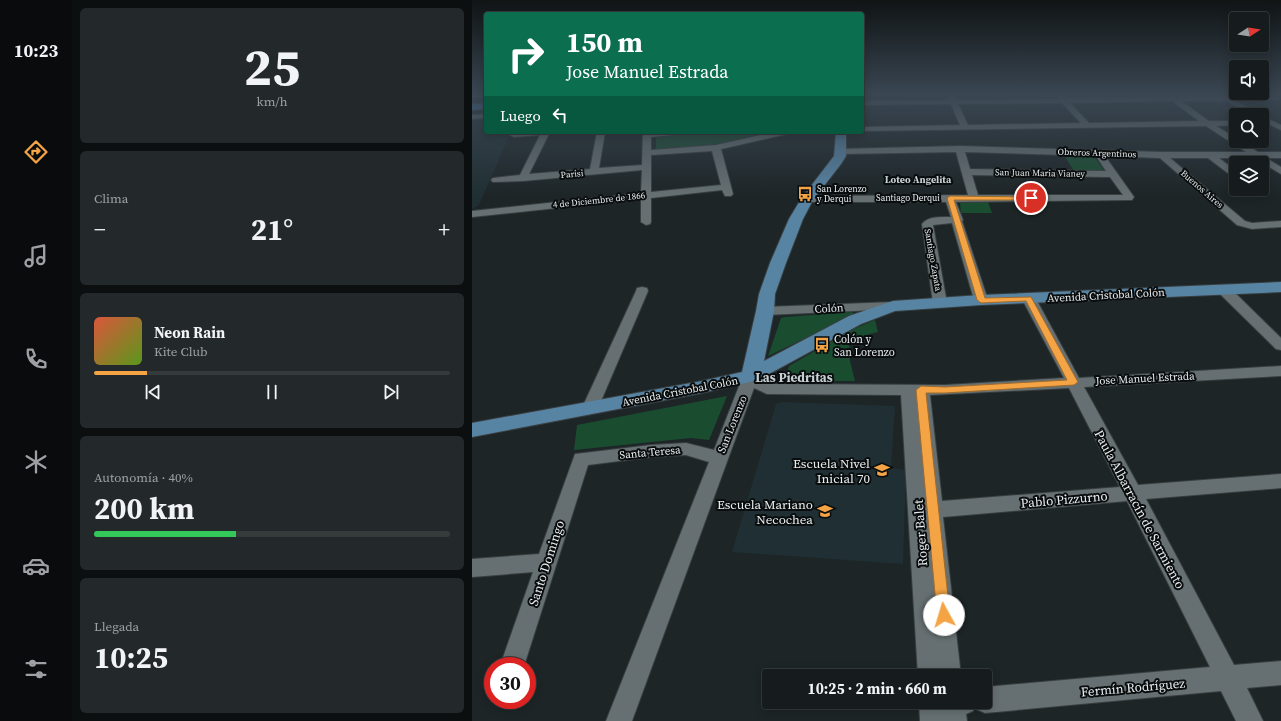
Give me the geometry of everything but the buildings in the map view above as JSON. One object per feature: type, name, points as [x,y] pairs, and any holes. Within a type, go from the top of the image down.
[{"type":"main road","name":"San Lorenzo","points":[[751,376],[765,312],[767,294],[778,263],[796,219],[807,199],[823,178],[838,162],[841,151],[841,134]]},
{"type":"main road","name":"Avenida Cristobal Colón","points":[[472,430],[751,376],[855,320],[893,306],[981,300],[1281,287]]},
{"type":"street","points":[[864,129],[898,129]]},
{"type":"street","points":[[1215,129],[1281,171]]},
{"type":"street","points":[[514,135],[525,134]]},
{"type":"street","points":[[523,178],[545,134]]},
{"type":"street","points":[[594,172],[601,134]]},
{"type":"street","points":[[646,222],[647,134]]},
{"type":"street","points":[[647,153],[716,148],[776,134]]},
{"type":"street","name":"4 de Diciembre de 1866","points":[[472,214],[646,195],[727,191],[716,148]]},
{"type":"street","points":[[960,149],[974,198]]},
{"type":"street","name":"Obreros Argentinos","points":[[841,151],[960,149],[1099,154],[1281,155]]},
{"type":"street","points":[[1099,154],[1114,174]]},
{"type":"street","name":"Buenos Aires","points":[[1162,155],[1241,222],[1252,226],[1281,224]]},
{"type":"street","points":[[1210,155],[1229,170]]},
{"type":"street","name":"Parisi","points":[[496,180],[647,167]]},
{"type":"street","name":"San Juan Maria Vianey","points":[[966,172],[1114,174]]},
{"type":"street","name":"Santiago Derqui","points":[[807,199],[1124,199],[1130,197],[1114,174]]},
{"type":"street","points":[[950,198],[958,220],[981,300]]},
{"type":"street","name":"Santiago Zapata","points":[[940,303],[927,224],[934,221],[958,220]]},
{"type":"street","points":[[1224,290],[1281,346]]},
{"type":"street","points":[[590,408],[642,291]]},
{"type":"street","name":"Paula Albarracín de Sarmiento","points":[[1029,298],[1134,493],[1250,721]]},
{"type":"street","name":"Colón","points":[[765,312],[893,306]]},
{"type":"street","name":"Jose Manuel Estrada","points":[[751,376],[754,381],[767,389],[945,390],[1281,371]]},
{"type":"street","name":"San Lorenzo","points":[[619,721],[751,376]]},
{"type":"street","name":"Roger Balet","points":[[915,390],[926,510],[948,669]]},
{"type":"street","name":"Santa Teresa","points":[[581,459],[651,451],[686,449],[719,458]]},
{"type":"street","name":"Santo Domingo","points":[[515,657],[581,459]]},
{"type":"street","name":"Pablo Pizzurno","points":[[926,510],[1281,481]]},
{"type":"street","name":"Roger Balet","points":[[926,510],[930,669]]},
{"type":"street","points":[[472,568],[547,562]]},
{"type":"street","name":"Fermín Rodríguez","points":[[992,699],[1281,673]]},
{"type":"shaded area","points":[[472,129],[484,129],[484,134],[510,134],[479,205],[472,209]]},
{"type":"shaded area","name":"Escuela Mariano Necochea","points":[[782,402],[895,406],[891,468],[906,470],[903,564],[732,552],[776,404]]},
{"type":"green space","points":[[690,134],[765,134],[711,145],[656,150],[656,137]]},
{"type":"green space","points":[[1064,155],[1094,156],[1105,172],[1074,171]]},
{"type":"green space","points":[[966,201],[988,202],[992,213],[961,213],[960,203]]},
{"type":"green space","points":[[852,312],[854,314],[848,318],[768,356],[781,318]]},
{"type":"green space","points":[[875,320],[878,332],[855,338],[849,344],[850,361],[855,381],[784,381],[789,366],[851,330]]},
{"type":"green space","points":[[727,396],[709,440],[691,438],[574,450],[577,425]]},
{"type":"place","name":"San Lorenzo y Derqui","points":[[805,194]]},
{"type":"place","name":"Colón y San Lorenzo","points":[[822,345]]},
{"type":"place","name":"Escuela Nivel Inicial 70","points":[[882,470]]},
{"type":"place","name":"Escuela Mariano Necochea","points":[[825,511]]},
{"type":"district","name":"Loteo Angelita","points":[[918,179]]},
{"type":"district","name":"Las Piedritas","points":[[794,377]]},
{"type":"route","points":[[944,615],[921,390],[945,390],[1074,382],[1029,298],[981,300],[958,220],[950,198],[1031,198]]}]
